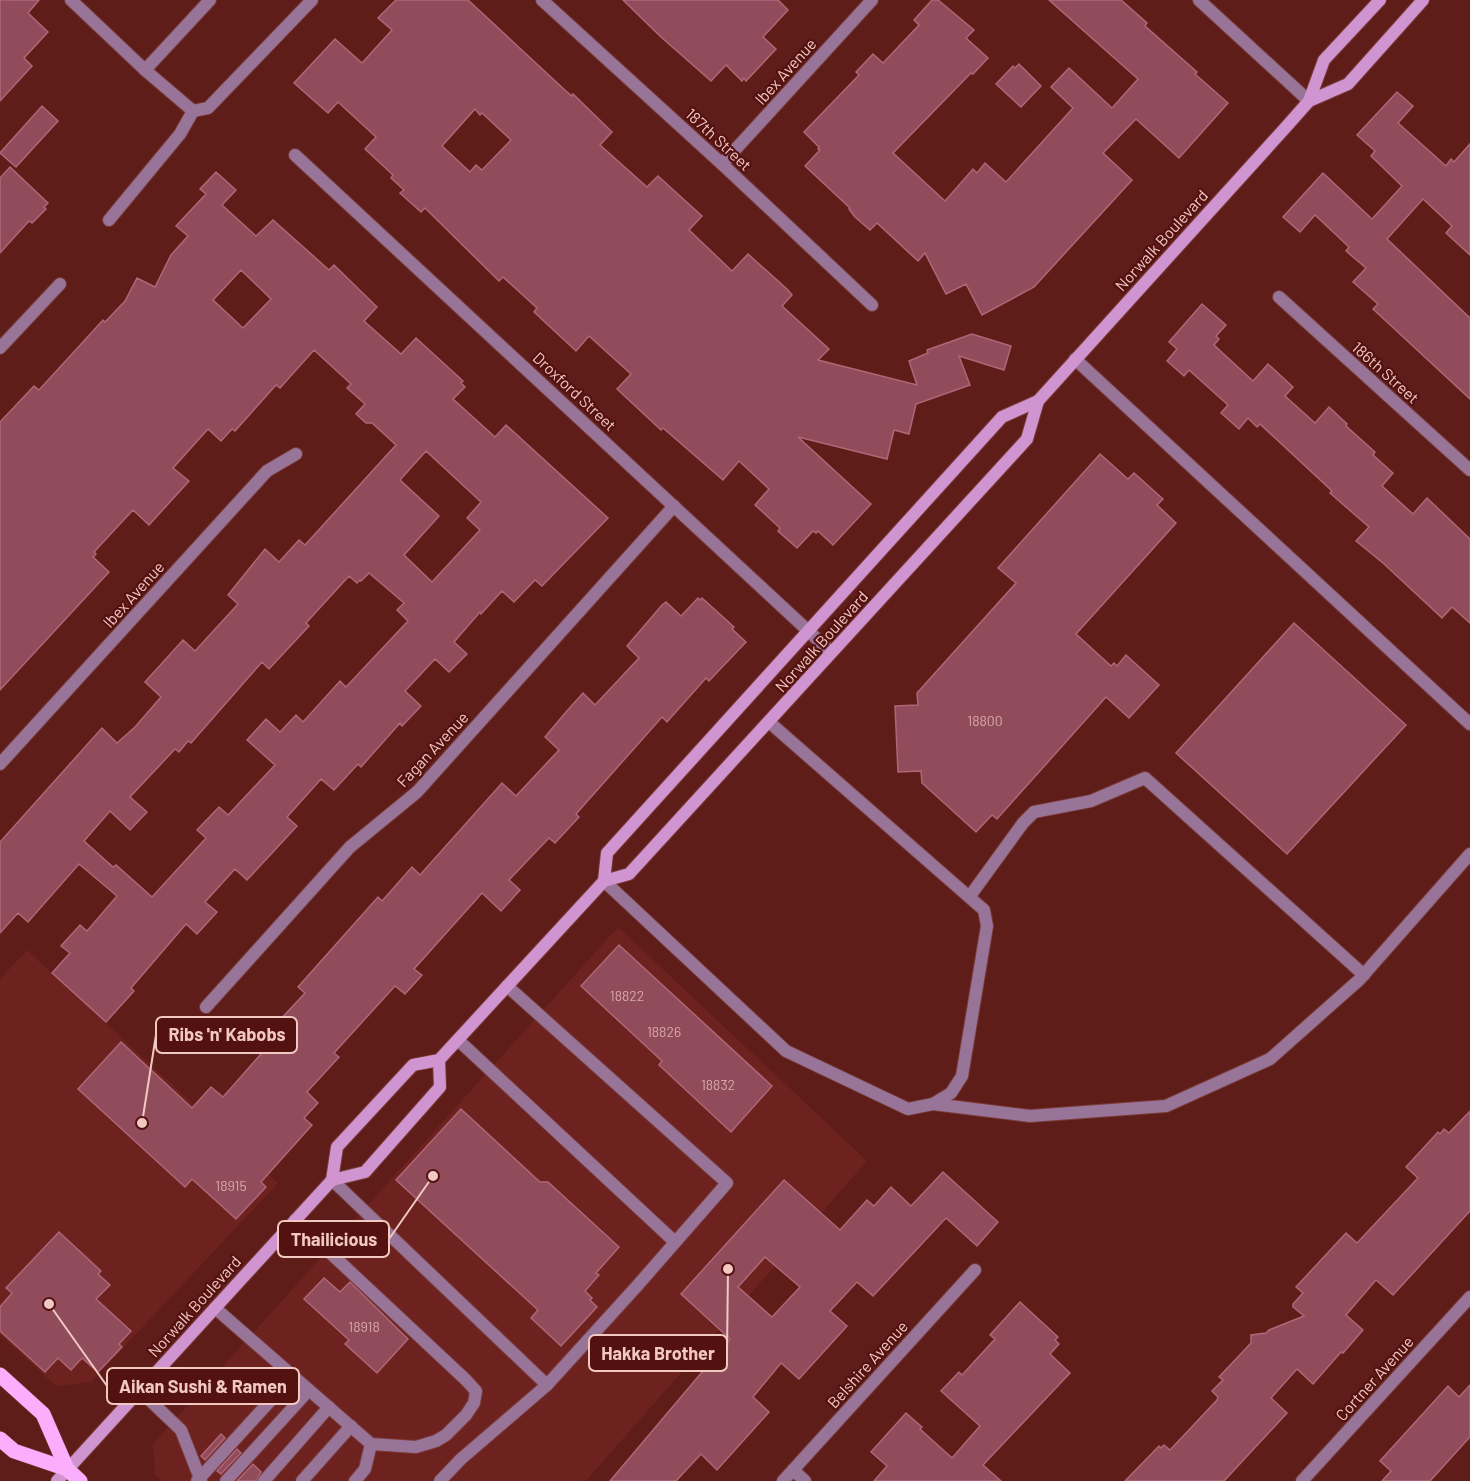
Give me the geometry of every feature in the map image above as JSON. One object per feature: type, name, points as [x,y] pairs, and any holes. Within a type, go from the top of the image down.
[{"type":"main road","name":"Norwalk Boulevard","points":[[604,881],[607,853],[1002,417],[1038,401],[1309,101],[1324,60],[1380,0]]},
{"type":"main road","name":"Norwalk Boulevard","points":[[1309,101],[1348,84],[1423,0]]},
{"type":"main road","name":"Norwalk Boulevard","points":[[439,1060],[604,881],[629,874],[1027,439],[1038,401]]},
{"type":"main road","points":[[439,1060],[441,1087],[365,1172],[332,1180],[338,1147],[413,1065],[439,1060]]},
{"type":"main road","name":"Norwalk Boulevard","points":[[62,1475],[332,1180]]},
{"type":"main road","points":[[0,1375],[43,1414],[62,1475]]},
{"type":"main road","points":[[0,1439],[14,1451],[62,1475],[80,1481]]},
{"type":"street","points":[[71,0],[145,70],[193,111]]},
{"type":"street","points":[[145,70],[210,0]]},
{"type":"street","points":[[109,220],[180,134],[193,111],[208,108],[312,0]]},
{"type":"street","name":"187th Street","points":[[542,0],[722,164],[872,306]]},
{"type":"street","name":"Ibex Avenue","points":[[722,164],[872,0]]},
{"type":"street","points":[[1199,0],[1309,101]]},
{"type":"street","name":"Droxford Street","points":[[295,155],[831,652]]},
{"type":"street","points":[[0,348],[60,284]]},
{"type":"street","name":"186th Street","points":[[1280,297],[1470,470]]},
{"type":"street","points":[[1075,359],[1470,724]]},
{"type":"street","name":"Ibex Avenue","points":[[0,764],[267,471],[296,454]]},
{"type":"street","name":"Fagan Avenue","points":[[206,1007],[350,847],[417,792],[674,506]]},
{"type":"street","points":[[769,722],[984,910],[987,926],[962,1076],[951,1093],[933,1104]]},
{"type":"street","points":[[970,896],[1023,823],[1034,812],[1091,801],[1145,778],[1364,975]]},
{"type":"street","points":[[604,881],[786,1051],[908,1109],[933,1104],[1030,1116],[1166,1106],[1270,1059],[1364,975],[1470,854]]},
{"type":"street","points":[[441,1481],[461,1459],[547,1385],[727,1183],[507,986]]},
{"type":"street","points":[[458,1040],[675,1242]]},
{"type":"street","points":[[332,1180],[547,1385]]},
{"type":"street","points":[[215,1308],[371,1444],[416,1447],[436,1441],[446,1435],[466,1415],[474,1402],[476,1391],[432,1346],[296,1220]]},
{"type":"street","name":"Belshire Avenue","points":[[783,1481],[975,1270]]},
{"type":"street","name":"Cortner Avenue","points":[[1302,1481],[1470,1297]]},
{"type":"street","points":[[140,1391],[181,1430],[199,1480],[293,1376]]},
{"type":"street","points":[[226,1481],[309,1390]]},
{"type":"street","points":[[264,1481],[329,1407]]},
{"type":"street","points":[[302,1481],[351,1426]]},
{"type":"street","points":[[355,1481],[365,1470],[371,1444]]},
{"type":"street","points":[[793,1470],[805,1481]]},
{"type":"shaded area","points":[[618,927],[867,1161],[586,1481],[162,1481],[155,1474],[153,1444]]},
{"type":"shaded area","points":[[27,950],[278,1183],[91,1382],[56,1386],[0,1335],[0,979]]},
{"type":"building","points":[[0,0],[39,0],[28,13],[48,32],[24,58],[32,66],[0,101]]},
{"type":"building","points":[[396,0],[468,0],[612,132],[600,145],[647,187],[658,176],[702,216],[689,230],[732,271],[748,254],[788,290],[792,295],[782,306],[829,349],[818,360],[917,385],[909,361],[928,353],[927,350],[972,334],[1011,346],[1004,370],[959,356],[970,385],[916,404],[909,434],[894,430],[887,459],[798,437],[871,504],[833,545],[818,531],[816,533],[813,531],[797,548],[778,531],[780,528],[755,505],[769,489],[739,461],[723,480],[663,428],[661,430],[617,389],[631,374],[589,336],[576,351],[534,312],[537,308],[503,277],[499,281],[425,208],[421,212],[400,193],[404,190],[391,178],[393,175],[365,149],[376,137],[338,102],[328,113],[294,83],[335,39],[362,63],[392,30],[378,18]],"holes":[[[475,109],[480,115],[482,113],[511,140],[482,170],[476,165],[470,172],[442,146]]]},
{"type":"building","points":[[623,0],[778,0],[788,10],[763,37],[776,49],[746,81],[744,78],[742,81],[726,65],[711,81]]},
{"type":"building","points":[[932,0],[938,0],[974,30],[966,38],[988,58],[893,153],[945,201],[973,169],[977,173],[985,163],[1006,182],[1073,108],[1051,87],[1069,68],[1112,108],[1138,79],[1049,0],[1121,0],[1147,23],[1145,26],[1228,103],[1179,158],[1136,119],[1103,153],[1132,180],[1034,287],[982,315],[966,284],[946,294],[925,253],[918,261],[877,223],[870,230],[805,166],[820,150],[804,132],[859,75],[856,72],[873,54],[883,63],[919,25],[914,20]]},
{"type":"building","points":[[1019,64],[1041,86],[1021,107],[996,84],[1013,66],[1015,68]]},
{"type":"building","points":[[1397,92],[1413,106],[1398,123],[1446,166],[1451,159],[1454,162],[1470,144],[1470,255],[1446,233],[1452,226],[1423,199],[1387,239],[1470,318],[1470,399],[1373,309],[1378,304],[1353,282],[1366,268],[1346,251],[1349,247],[1315,215],[1300,232],[1283,217],[1323,173],[1372,219],[1402,186],[1371,156],[1375,151],[1357,135]]},
{"type":"building","points":[[42,106],[58,121],[16,167],[0,153]]},
{"type":"building","points":[[10,167],[48,203],[44,207],[46,209],[32,223],[29,221],[0,253],[0,178]]},
{"type":"building","points":[[216,172],[236,190],[222,205],[256,236],[273,220],[329,270],[334,265],[377,307],[364,321],[401,354],[416,338],[463,381],[461,383],[465,387],[453,399],[495,437],[506,425],[608,518],[542,586],[535,580],[514,602],[502,591],[481,614],[480,612],[454,642],[467,654],[449,672],[435,659],[405,691],[421,706],[402,726],[400,723],[361,767],[358,764],[334,790],[321,779],[287,817],[297,826],[247,880],[235,869],[205,902],[217,912],[197,934],[186,924],[131,988],[134,991],[106,1022],[52,973],[70,953],[61,946],[80,925],[87,931],[117,896],[79,864],[28,922],[18,913],[0,933],[0,842],[102,728],[117,743],[135,727],[161,697],[145,682],[183,640],[195,651],[238,604],[228,595],[265,549],[279,562],[299,540],[305,545],[396,445],[372,423],[366,423],[356,414],[365,404],[347,388],[351,384],[314,350],[280,388],[276,385],[235,431],[232,429],[221,441],[208,429],[173,468],[189,481],[149,525],[133,510],[94,552],[96,554],[93,557],[109,572],[0,690],[0,422],[34,386],[39,390],[103,320],[105,322],[125,301],[137,278],[155,287],[171,255],[188,236],[176,226],[206,194],[200,189]],"holes":[[[241,270],[271,299],[243,328],[213,300]],[[426,451],[481,502],[467,518],[480,530],[432,582],[404,555],[439,516],[400,480]],[[369,573],[404,603],[397,610],[408,621],[346,687],[340,681],[303,722],[296,715],[280,732],[266,719],[247,740],[275,765],[228,815],[219,807],[197,830],[206,838],[152,897],[116,865],[113,867],[84,841],[110,811],[130,830],[147,812],[130,797],[175,749],[179,752],[188,741],[191,743],[262,662],[269,669],[309,626],[306,623],[349,576],[357,583]]]},
{"type":"building","points":[[1202,304],[1226,325],[1216,336],[1219,339],[1214,345],[1253,381],[1268,364],[1293,387],[1285,396],[1315,423],[1329,407],[1375,452],[1373,455],[1393,473],[1382,486],[1413,514],[1427,498],[1470,539],[1470,623],[1452,607],[1442,618],[1356,541],[1369,527],[1330,493],[1332,491],[1260,424],[1257,427],[1248,418],[1239,429],[1221,413],[1228,405],[1189,370],[1184,376],[1167,361],[1177,349],[1169,342]]},
{"type":"building","points":[[1100,454],[1128,479],[1134,473],[1163,499],[1157,505],[1176,523],[1076,634],[1111,666],[1114,663],[1117,666],[1126,655],[1159,685],[1129,718],[1106,697],[997,819],[992,815],[976,832],[922,783],[921,771],[898,772],[895,706],[918,705],[917,693],[1016,583],[998,568]]},
{"type":"building","points":[[698,598],[700,600],[702,598],[734,627],[732,629],[746,642],[709,681],[706,678],[667,722],[662,717],[576,814],[579,817],[555,843],[549,838],[509,880],[520,890],[501,911],[482,893],[414,969],[422,975],[405,994],[395,986],[334,1053],[339,1057],[307,1092],[318,1103],[304,1118],[312,1125],[261,1182],[266,1187],[236,1219],[192,1179],[185,1187],[78,1089],[121,1042],[192,1108],[211,1087],[223,1097],[284,1028],[278,1022],[305,993],[298,987],[378,897],[382,901],[412,867],[420,875],[502,783],[516,796],[559,750],[545,737],[566,712],[583,693],[595,705],[639,658],[627,646],[662,605],[666,602],[681,616]]},
{"type":"building","points":[[1294,623],[1406,725],[1287,854],[1176,753]]},
{"type":"building","points":[[619,945],[772,1086],[731,1132],[659,1065],[662,1061],[581,986]]},
{"type":"building","points":[[461,1109],[540,1182],[548,1182],[619,1247],[596,1273],[599,1275],[585,1291],[597,1307],[561,1346],[531,1318],[538,1310],[396,1180]]},
{"type":"building","points":[[1470,1111],[1470,1211],[1393,1295],[1376,1280],[1346,1315],[1363,1330],[1313,1384],[1297,1369],[1271,1398],[1287,1413],[1224,1481],[1125,1481],[1159,1446],[1161,1448],[1164,1445],[1170,1450],[1217,1400],[1218,1397],[1212,1391],[1223,1380],[1219,1377],[1251,1343],[1251,1335],[1266,1333],[1304,1316],[1293,1307],[1303,1293],[1296,1287],[1346,1233],[1357,1243],[1418,1178],[1406,1167],[1438,1132],[1440,1134],[1444,1129],[1449,1133]]},
{"type":"building","points":[[943,1172],[998,1222],[977,1246],[946,1218],[873,1296],[857,1282],[830,1311],[847,1326],[799,1379],[781,1363],[753,1397],[769,1412],[717,1470],[701,1454],[676,1481],[610,1481],[730,1339],[681,1294],[784,1180],[840,1230],[867,1200],[874,1206],[891,1187],[911,1206]],"holes":[[[765,1257],[800,1287],[772,1317],[738,1287]]]},
{"type":"building","points":[[59,1232],[101,1271],[98,1274],[110,1285],[96,1299],[131,1331],[119,1344],[122,1347],[98,1372],[82,1358],[71,1370],[58,1358],[45,1372],[0,1331],[0,1307],[12,1293],[6,1288]]},
{"type":"building","points":[[324,1278],[340,1292],[350,1282],[408,1339],[377,1373],[345,1344],[349,1340],[304,1299]]},
{"type":"building","points":[[1020,1302],[1058,1337],[1055,1340],[1059,1344],[1050,1354],[1070,1373],[983,1465],[1001,1481],[874,1481],[887,1466],[871,1452],[906,1413],[952,1458],[980,1426],[941,1391],[959,1372],[962,1375],[995,1339],[990,1335]]},
{"type":"building","points":[[1470,1385],[1470,1437],[1430,1481],[1382,1481],[1391,1471],[1380,1461],[1448,1386],[1459,1397]]},
{"type":"building","points":[[221,1434],[225,1438],[205,1460],[201,1456]]},
{"type":"building","points":[[237,1449],[241,1453],[221,1474],[217,1471]]},
{"type":"building","points":[[253,1464],[261,1472],[256,1481],[237,1481]]},
{"type":"place","name":"Ribs 'n' Kabobs","points":[[142,1123]]},
{"type":"place","name":"Thailicious","points":[[433,1176]]},
{"type":"place","name":"Hakka Brother","points":[[728,1269]]},
{"type":"place","name":"Aikan Sushi & Ramen","points":[[49,1304]]}]
